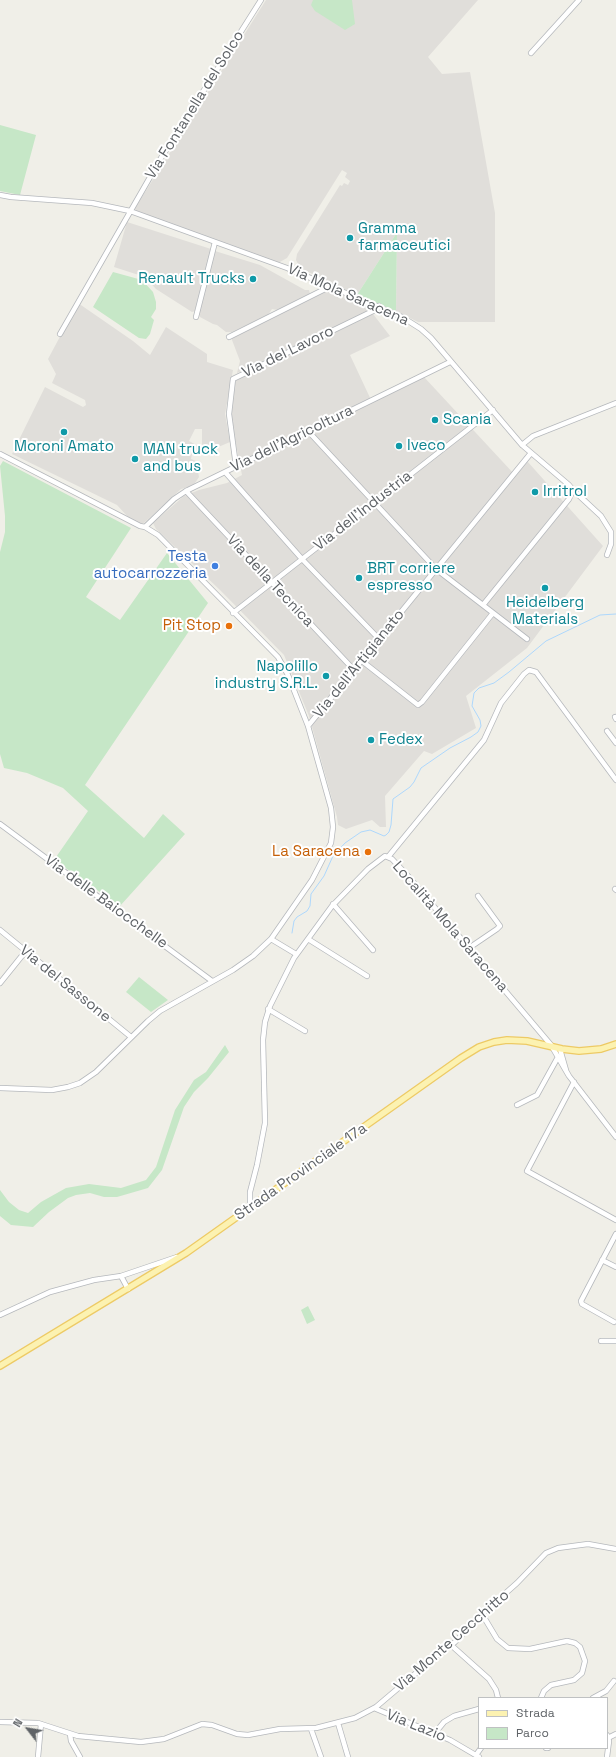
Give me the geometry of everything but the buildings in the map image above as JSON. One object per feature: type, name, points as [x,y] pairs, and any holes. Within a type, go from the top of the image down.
[{"type":"main road","name":"Strada Provinciale 17a","points":[[0,1366],[181,1256],[461,1058],[479,1047],[494,1042],[507,1040],[526,1041],[560,1049],[592,1051],[616,1044]]},
{"type":"street","name":"Via Fontanella del Solco","points":[[60,334],[161,158],[262,0]]},
{"type":"street","points":[[531,53],[579,0]]},
{"type":"street","name":"Via Mola Saracena","points":[[0,195],[92,203],[130,211],[286,268],[402,317],[421,329],[431,338],[522,445],[569,485],[572,490],[601,516],[611,532],[611,544],[607,555]]},
{"type":"street","points":[[196,316],[215,242]]},
{"type":"street","points":[[229,337],[331,286]]},
{"type":"street","name":"Via del Lavoro","points":[[236,466],[229,414],[234,379],[372,311],[379,306]]},
{"type":"street","name":"Via dell'Agricoltura","points":[[145,527],[174,499],[186,491],[308,430],[450,362]]},
{"type":"street","points":[[522,445],[533,436],[616,404]]},
{"type":"street","name":"Via dell'Industria","points":[[233,613],[493,410]]},
{"type":"street","points":[[308,430],[373,503],[436,569],[527,639]]},
{"type":"street","name":"Via dell'Artigianato","points":[[308,726],[532,453]]},
{"type":"street","points":[[0,1088],[46,1090],[63,1088],[76,1084],[96,1072],[151,1018],[163,1009],[248,960],[271,939],[314,877],[333,836],[332,811],[308,726],[288,675],[281,662],[166,542],[145,527],[140,526],[1,455]]},
{"type":"street","points":[[225,472],[302,559],[379,639]]},
{"type":"street","points":[[483,605],[569,499],[572,490]]},
{"type":"street","name":"Via della Tecnica","points":[[186,491],[354,670]]},
{"type":"street","points":[[362,661],[418,705],[493,614]]},
{"type":"street","points":[[388,856],[484,740],[501,703],[524,674],[530,670],[536,672],[616,780]]},
{"type":"street","points":[[607,731],[616,743]]},
{"type":"street","name":"Via delle Baiocchelle","points":[[0,824],[212,981]]},
{"type":"street","name":"Località Mola Saracena","points":[[250,1208],[250,1192],[266,1123],[263,1040],[268,1009],[296,954],[333,904],[372,865],[382,858],[388,856],[408,876],[553,1047],[567,1072]]},
{"type":"street","points":[[469,948],[500,926],[478,896]]},
{"type":"street","points":[[333,904],[373,950]]},
{"type":"street","name":"Via del Sassone","points":[[0,930],[25,952],[131,1037]]},
{"type":"street","points":[[271,939],[277,944],[296,954]]},
{"type":"street","points":[[308,939],[367,976]]},
{"type":"street","points":[[0,983],[25,952]]},
{"type":"street","points":[[268,1009],[305,1031]]},
{"type":"street","points":[[560,1049],[567,1072],[616,1137]]},
{"type":"street","points":[[516,1105],[537,1095],[558,1057]]},
{"type":"street","points":[[574,1082],[528,1171],[616,1220]]},
{"type":"street","points":[[614,1322],[581,1302],[616,1234]]},
{"type":"street","points":[[0,1315],[64,1287],[120,1276],[181,1256]]},
{"type":"street","points":[[602,1260],[616,1267]]},
{"type":"street","points":[[120,1276],[128,1289]]},
{"type":"street","points":[[601,1341],[616,1341]]},
{"type":"street","name":"Via Monte Cecchitto","points":[[0,1722],[29,1722],[41,1724],[70,1734],[116,1741],[141,1742],[160,1740],[202,1724],[210,1725],[235,1734],[246,1735],[260,1734],[280,1729],[311,1729],[338,1723],[360,1716],[374,1708],[435,1656],[451,1645],[482,1614],[517,1583],[540,1558],[552,1550],[588,1544],[616,1549]]},
{"type":"street","points":[[482,1614],[497,1639],[508,1648],[530,1649],[567,1641],[580,1647],[585,1663],[581,1674],[574,1680],[551,1684],[544,1691],[541,1697]]},
{"type":"street","points":[[451,1645],[489,1679],[496,1690],[498,1697]]},
{"type":"street","points":[[595,1697],[606,1691],[614,1681]]},
{"type":"street","name":"Via Lazio","points":[[374,1708],[435,1733],[478,1756]]},
{"type":"street","points":[[435,1733],[443,1723],[456,1715],[478,1709]]},
{"type":"street","points":[[338,1723],[348,1757]]},
{"type":"street","points":[[38,1757],[41,1724]]},
{"type":"street","points":[[311,1729],[321,1757]]},
{"type":"street","points":[[70,1734],[71,1741],[80,1757]]},
{"type":"street","points":[[608,1738],[616,1734]]},
{"type":"shaded area","points":[[266,0],[478,0],[428,57],[442,74],[470,72],[495,213],[495,322],[418,322],[396,311],[396,234],[357,295],[300,268],[296,260],[297,254],[340,185],[342,186],[344,183],[348,185],[350,181],[345,177],[347,173],[342,170],[287,258],[278,263],[136,211],[135,208]]},
{"type":"shaded area","points":[[127,222],[211,249],[195,311],[192,312],[156,289],[145,277],[114,267]]},
{"type":"shaded area","points":[[215,251],[260,265],[305,290],[309,290],[310,294],[278,310],[272,309],[268,315],[232,332],[226,332],[217,325],[200,317],[199,314]]},
{"type":"shaded area","points":[[332,290],[372,307],[370,311],[237,373],[240,361],[232,337],[324,292]]},
{"type":"shaded area","points":[[78,303],[133,341],[150,355],[166,327],[207,354],[207,362],[233,370],[225,414],[230,442],[202,454],[202,429],[195,429],[189,441],[198,446],[197,454],[192,454],[191,459],[196,461],[199,477],[193,486],[181,489],[144,523],[141,524],[128,517],[117,505],[12,454],[45,387],[83,407],[86,405],[85,400],[52,383],[56,374],[48,359]]},
{"type":"shaded area","points":[[373,314],[390,336],[350,355],[372,402],[424,377],[515,475],[527,461],[603,546],[527,648],[466,696],[476,728],[432,754],[424,751],[385,796],[386,827],[380,827],[372,820],[346,829],[338,825],[309,716],[284,655],[220,590],[156,529],[153,523],[184,496],[199,490],[227,483],[242,475],[230,414],[235,381]]},
{"type":"green space","points":[[313,0],[352,0],[355,24],[345,30],[315,11],[311,5]]},
{"type":"green space","points":[[0,125],[36,135],[20,195],[0,191]]},
{"type":"green space","points":[[397,234],[396,311],[357,295]]},
{"type":"green space","points":[[113,272],[142,280],[153,292],[156,302],[156,309],[151,317],[154,320],[150,334],[146,339],[139,338],[93,307]]},
{"type":"green space","points":[[3,461],[131,528],[86,597],[120,620],[167,553],[208,603],[85,785],[144,838],[163,814],[185,834],[120,906],[54,860],[88,811],[63,788],[27,773],[4,768],[0,754],[0,552],[5,532],[5,516],[0,466]]},
{"type":"green space","points":[[139,977],[168,1000],[151,1012],[126,992]]},
{"type":"green space","points":[[225,1045],[229,1052],[208,1078],[194,1092],[184,1107],[162,1170],[148,1188],[117,1197],[104,1197],[90,1193],[76,1195],[68,1198],[49,1212],[33,1227],[11,1225],[0,1216],[0,1190],[9,1202],[19,1210],[28,1213],[41,1202],[66,1188],[89,1184],[121,1188],[146,1180],[156,1167],[175,1110],[194,1080],[206,1072]]},
{"type":"green space","points":[[308,1306],[315,1320],[307,1324],[301,1310]]},
{"type":"waterway","points":[[292,933],[294,921],[297,917],[307,911],[310,906],[311,894],[324,876],[333,856],[345,843],[361,832],[370,830],[384,836],[386,835],[389,832],[391,825],[393,799],[410,787],[421,768],[450,748],[478,732],[481,726],[480,720],[472,706],[474,693],[479,688],[494,683],[546,641],[600,615],[616,614]]},
{"type":"place","name":"Gramma farmaceutici","points":[[350,238]]},
{"type":"place","name":"Renault Trucks","points":[[253,279]]},
{"type":"place","name":"Scania","points":[[435,420]]},
{"type":"place","name":"Moroni Amato","points":[[64,432]]},
{"type":"place","name":"Iveco","points":[[399,446]]},
{"type":"place","name":"MAN truck and bus","points":[[135,459]]},
{"type":"place","name":"Irritrol","points":[[535,492]]},
{"type":"place","name":"Testa autocarrozzeria","points":[[215,566]]},
{"type":"place","name":"BRT corriere espresso","points":[[359,578]]},
{"type":"place","name":"Heidelberg Materials","points":[[545,588]]},
{"type":"place","name":"Pit Stop","points":[[229,626]]},
{"type":"place","name":"Napolillo industry S.R.L.","points":[[326,676]]},
{"type":"place","name":"Fedex","points":[[371,740]]},
{"type":"place","name":"La Saracena","points":[[368,852]]}]
